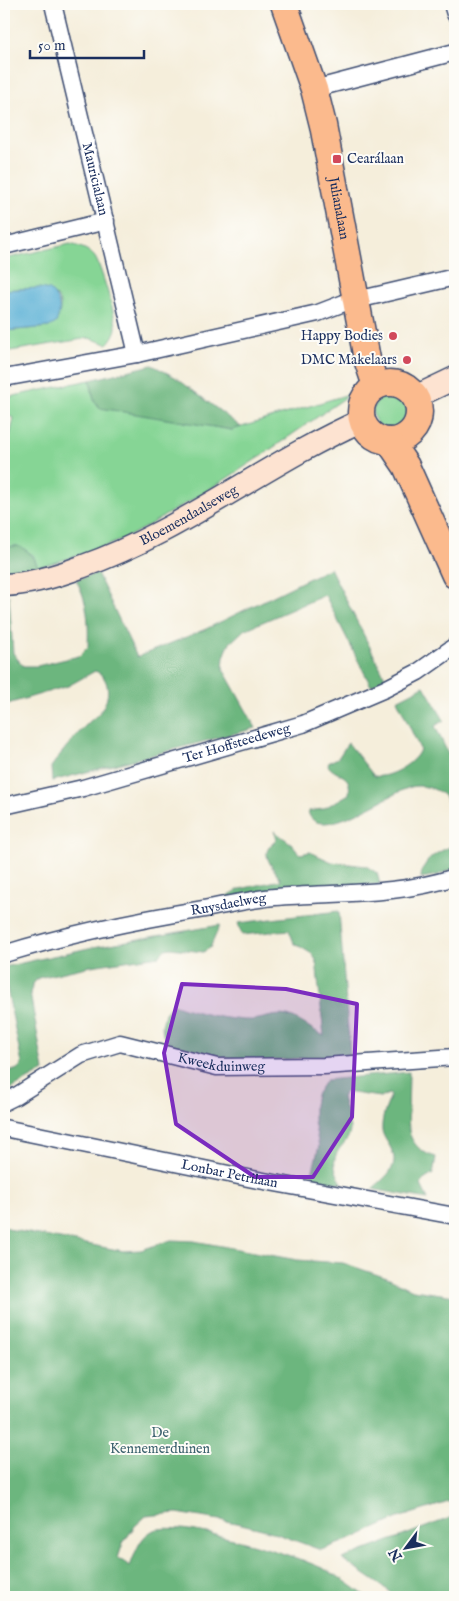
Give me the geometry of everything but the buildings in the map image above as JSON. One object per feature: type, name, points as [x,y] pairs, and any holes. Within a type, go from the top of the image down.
[{"type":"main road","name":"Julianalaan","points":[[284,4],[314,89],[323,125],[367,359],[376,386]]},
{"type":"main road","points":[[387,383],[399,384],[410,390],[415,397],[419,414],[417,424],[400,436],[382,440],[372,434],[365,426],[361,411],[363,401],[376,386],[387,383]]},
{"type":"main road","points":[[400,436],[420,461],[455,542]]},
{"type":"main road","points":[[400,436],[406,466],[455,575]]},
{"type":"street","name":"Mauricialaan","points":[[53,4],[137,354]]},
{"type":"street","points":[[452,4],[455,14]]},
{"type":"street","points":[[314,89],[455,52]]},
{"type":"street","points":[[4,246],[106,222]]},
{"type":"street","points":[[4,378],[137,354],[318,313],[344,303],[455,277]]},
{"type":"street","points":[[415,397],[455,378]]},
{"type":"street","name":"Bloemendaalseweg","points":[[4,586],[56,576],[100,561],[156,535],[300,452],[362,420]]},
{"type":"street","name":"Ter Hoffsteedeweg","points":[[4,806],[83,788],[303,724],[385,689],[418,672],[455,646]]},
{"type":"street","name":"Ruysdaelweg","points":[[4,954],[124,923],[273,897],[408,888],[441,882],[455,877]]},
{"type":"street","name":"Kweekduinweg","points":[[4,1102],[81,1055],[120,1043],[217,1067],[324,1066],[455,1057]]},
{"type":"street","name":"Lonbar Petrilaan","points":[[4,1128],[253,1179],[455,1216]]},
{"type":"highlighted area","points":[[182,984],[286,989],[357,1004],[352,1117],[313,1177],[255,1177],[176,1124],[164,1053]]},
{"type":"green space","points":[[70,244],[89,251],[97,260],[115,322],[116,329],[112,338],[107,344],[89,338],[4,352],[4,331],[49,327],[60,310],[59,301],[55,295],[48,291],[39,289],[4,290],[4,259]]},
{"type":"green space","points":[[152,365],[175,377],[241,427],[232,430],[100,408],[94,400],[90,380]]},
{"type":"green space","points":[[90,380],[94,400],[169,419],[232,430],[352,393],[240,470],[136,533],[95,550],[38,567],[33,555],[17,546],[4,547],[4,434],[10,436],[14,418],[6,415],[4,411],[4,398]]},
{"type":"green space","points":[[390,395],[402,400],[407,412],[402,424],[390,429],[378,424],[373,412],[378,400]]},
{"type":"green space","points":[[17,546],[25,549],[30,554],[38,567],[4,572],[4,547]]},
{"type":"green space","points":[[330,568],[386,679],[371,686],[325,595],[244,630],[229,644],[224,657],[223,669],[256,728],[52,781],[51,767],[87,724],[100,712],[106,702],[108,692],[106,681],[100,673],[95,671],[68,686],[4,705],[4,596],[9,596],[13,653],[23,666],[37,666],[79,656],[88,647],[87,612],[76,580],[97,573],[137,657],[206,629]]},
{"type":"green space","points":[[424,686],[444,720],[435,726],[455,768],[455,816],[441,793],[428,787],[419,786],[411,787],[339,820],[325,823],[314,820],[308,811],[323,809],[349,794],[349,782],[347,779],[328,766],[329,762],[338,758],[348,743],[374,776],[387,775],[401,769],[413,760],[420,749],[397,700]]},
{"type":"green space","points":[[274,831],[292,844],[300,854],[310,852],[332,862],[366,866],[377,873],[380,884],[223,898],[240,889],[281,880],[267,857],[268,849],[277,839]]},
{"type":"green space","points":[[455,845],[455,868],[438,875],[421,878],[424,866],[432,857]]},
{"type":"green space","points":[[339,911],[350,1055],[261,1061],[226,1058],[170,1045],[163,1035],[162,1026],[165,1013],[173,1004],[201,1013],[234,1019],[252,1020],[283,1015],[291,1017],[324,1036],[316,960],[312,954],[294,943],[289,930],[242,935],[238,923]]},
{"type":"green space","points":[[220,925],[210,948],[203,952],[171,948],[165,949],[159,956],[91,966],[38,978],[33,984],[30,993],[44,1071],[4,1093],[4,1069],[14,1070],[22,1064],[7,989],[4,986],[4,967],[93,947]]},
{"type":"green space","points":[[409,1072],[408,1115],[410,1135],[420,1149],[436,1157],[433,1174],[422,1181],[421,1185],[428,1199],[372,1189],[389,1173],[394,1163],[392,1151],[382,1130],[383,1117],[391,1095],[389,1094],[380,1097],[345,1092],[342,1097],[350,1131],[335,1159],[336,1172],[343,1184],[311,1178],[319,1146],[314,1122],[314,1105],[316,1095],[326,1080]]},
{"type":"green space","name":"De Kennemerduinen","points":[[4,1226],[13,1230],[123,1251],[141,1250],[171,1240],[194,1241],[297,1260],[343,1263],[387,1278],[413,1290],[455,1296],[455,1500],[398,1518],[354,1538],[321,1550],[266,1530],[237,1523],[177,1513],[146,1516],[135,1526],[123,1543],[118,1558],[130,1566],[141,1541],[152,1531],[165,1528],[185,1529],[236,1540],[308,1562],[334,1574],[367,1597],[4,1597]]},
{"type":"green space","points":[[455,1516],[455,1597],[398,1597],[342,1559]]},
{"type":"water","points":[[39,288],[50,290],[58,302],[59,313],[56,323],[49,327],[4,331],[4,290]]},
{"type":"place","name":"Cearálaan","points":[[337,159]]},
{"type":"place","name":"Happy Bodies","points":[[393,336]]},
{"type":"place","name":"DMC Makelaars","points":[[407,360]]}]
